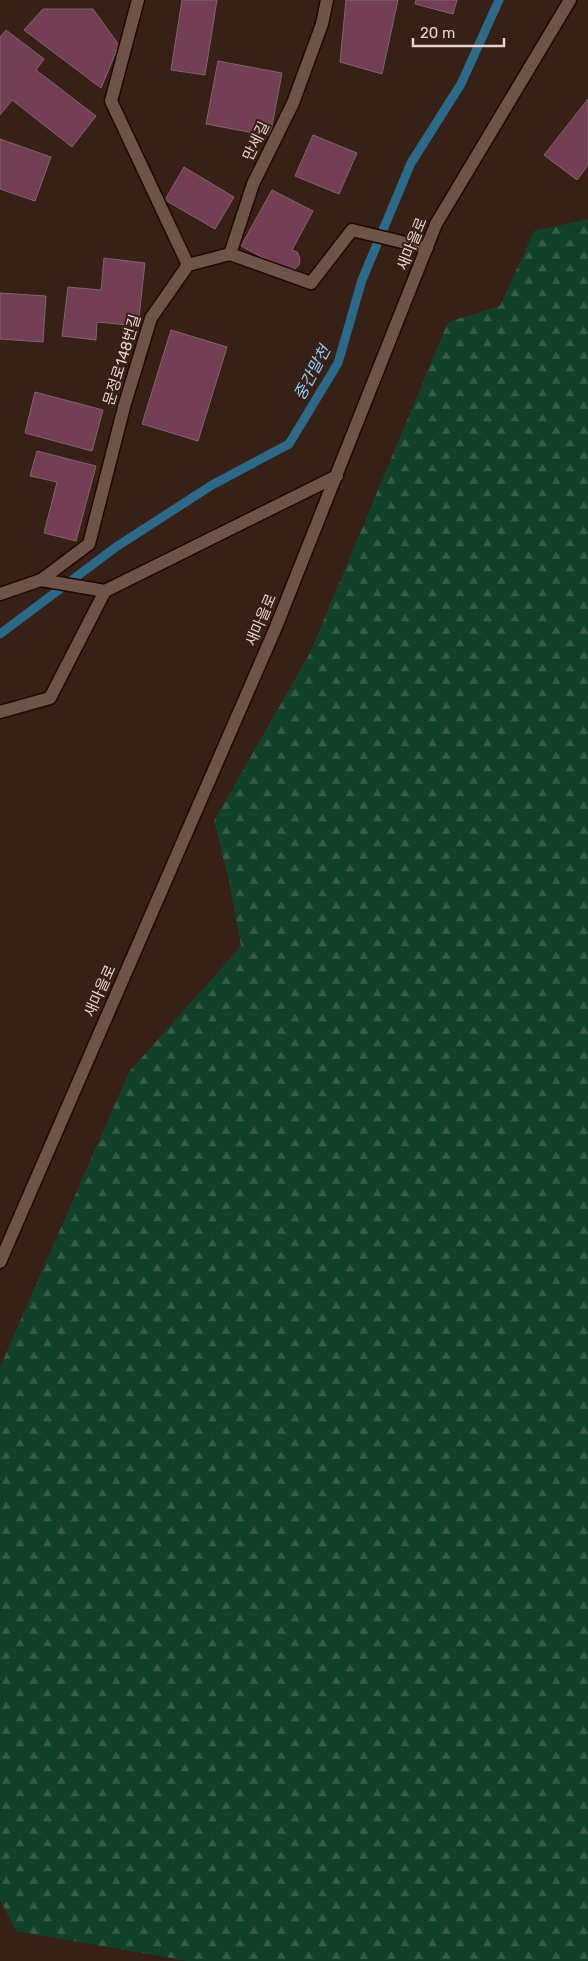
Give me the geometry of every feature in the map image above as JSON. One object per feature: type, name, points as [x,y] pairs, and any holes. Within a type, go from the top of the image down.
[{"type":"street","name":"만세길","points":[[230,254],[253,184],[293,103],[322,24],[327,0]]},
{"type":"street","name":"새마을로","points":[[0,1262],[276,628],[436,224],[570,0]]},
{"type":"street","points":[[136,1],[111,100],[188,265],[230,254],[312,283],[352,230],[427,248]]},
{"type":"street","name":"문정로148번길","points":[[41,580],[89,544],[124,407],[151,318],[188,265]]},
{"type":"street","points":[[0,594],[41,580],[105,591],[337,476]]},
{"type":"street","points":[[0,712],[50,698],[105,591]]},
{"type":"green space","points":[[588,219],[588,1961],[188,1961],[16,1931],[0,1900],[0,1367],[129,1072],[241,946],[229,881],[214,821],[310,653],[448,322],[500,306],[534,231]]},
{"type":"building","points":[[182,0],[217,0],[205,75],[171,70]]},
{"type":"building","points":[[346,0],[398,0],[382,74],[340,62]]},
{"type":"building","points":[[416,0],[457,0],[453,14],[415,4]]},
{"type":"building","points":[[43,9],[93,9],[119,45],[101,88],[24,30]]},
{"type":"building","points":[[6,30],[44,59],[36,70],[96,116],[72,147],[12,100],[0,115],[0,37]]},
{"type":"building","points":[[218,61],[282,73],[270,136],[206,124]]},
{"type":"building","points":[[588,99],[588,165],[577,180],[544,155]]},
{"type":"building","points":[[313,135],[357,153],[339,194],[295,176]]},
{"type":"building","points":[[0,139],[51,157],[35,201],[0,189]]},
{"type":"building","points":[[184,167],[234,197],[215,229],[165,200]]},
{"type":"building","points":[[272,190],[313,211],[292,250],[297,252],[300,258],[299,265],[294,270],[280,267],[241,246]]},
{"type":"building","points":[[104,258],[145,263],[138,326],[97,322],[96,340],[62,336],[68,287],[101,290]]},
{"type":"building","points":[[0,293],[46,296],[43,342],[0,339]]},
{"type":"building","points":[[171,330],[227,347],[198,441],[142,424]]},
{"type":"building","points":[[35,392],[103,410],[92,451],[25,433]]},
{"type":"building","points":[[37,451],[96,466],[76,541],[44,533],[57,482],[30,476]]},
{"type":"waterway","name":"중간말천","points":[[0,634],[116,547],[212,485],[289,444],[338,363],[362,280],[411,163],[461,84],[499,0]]}]
